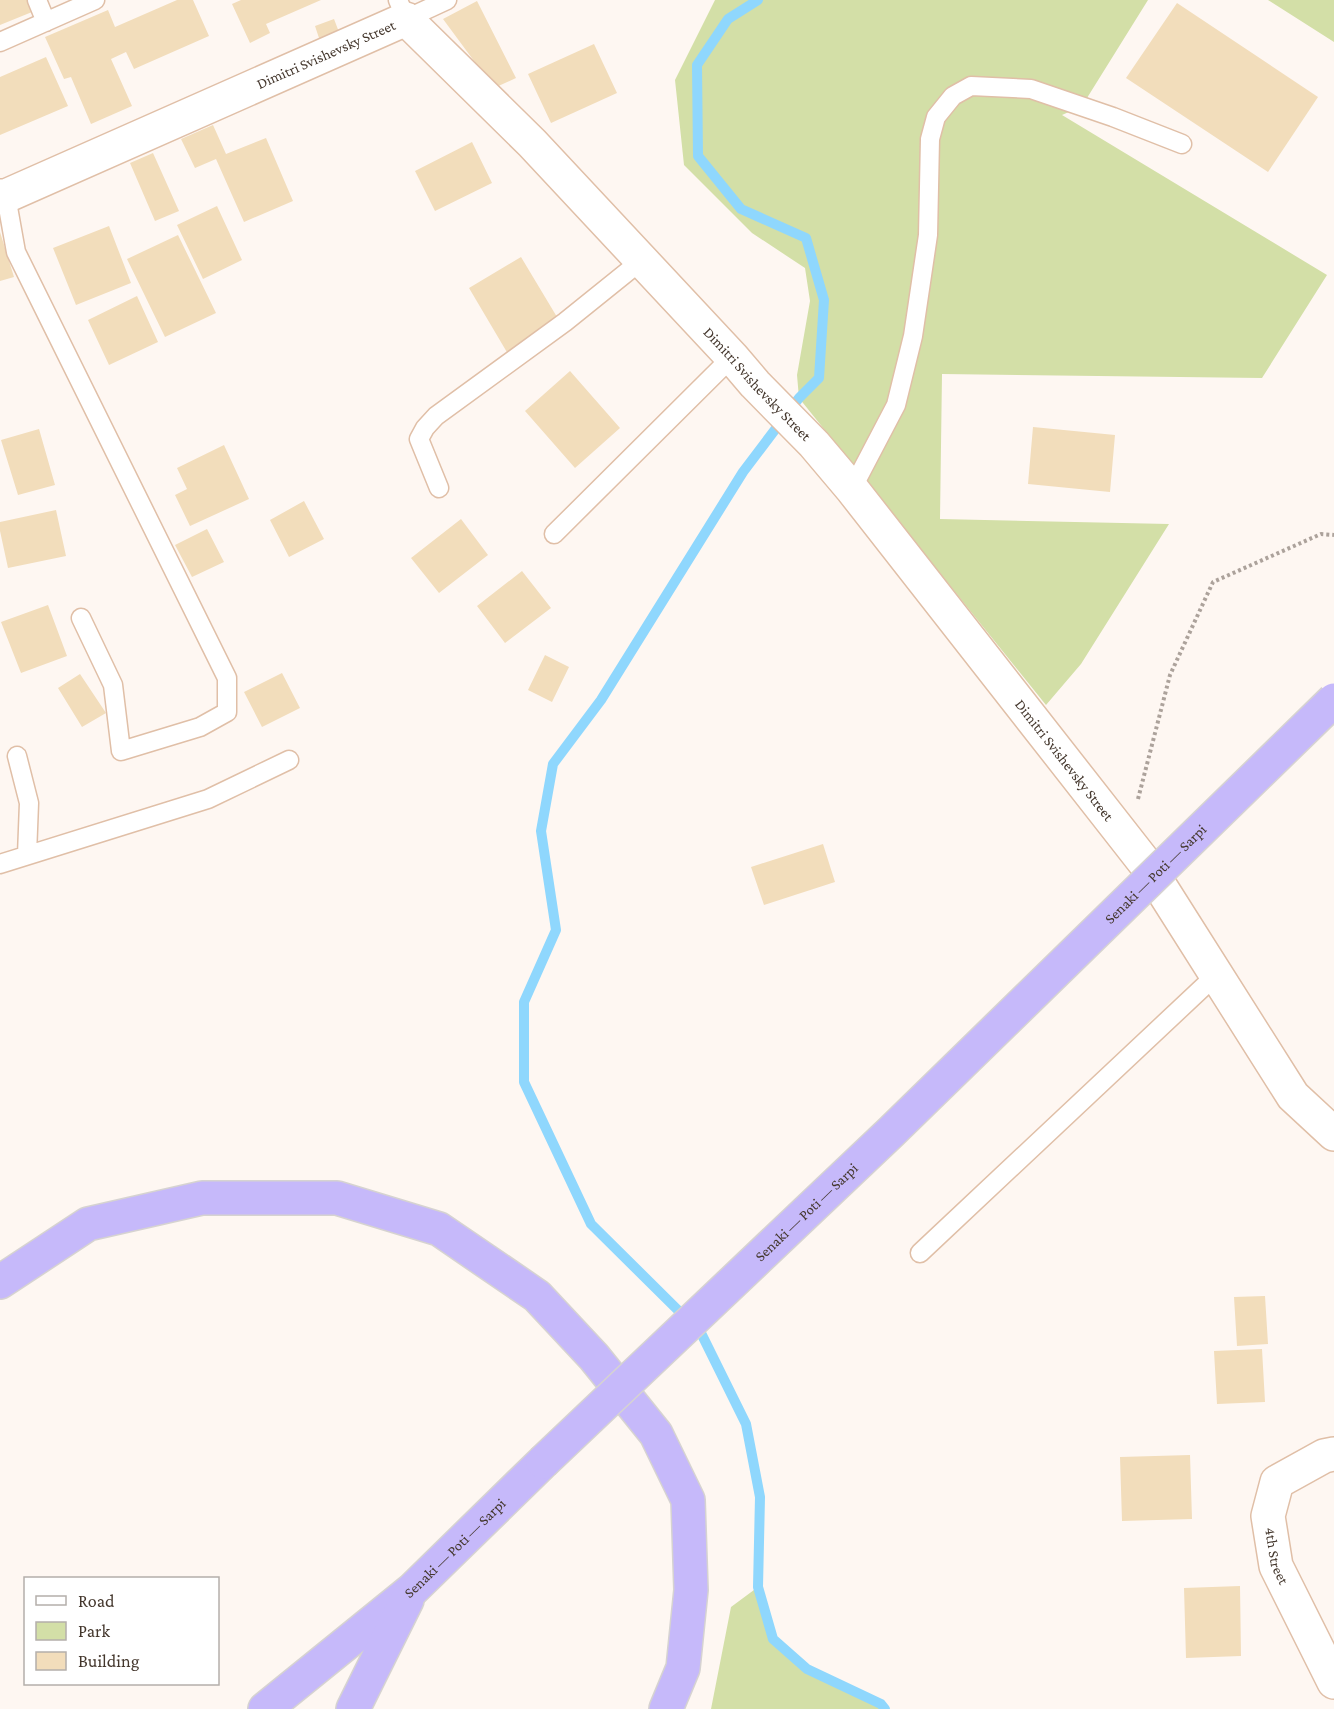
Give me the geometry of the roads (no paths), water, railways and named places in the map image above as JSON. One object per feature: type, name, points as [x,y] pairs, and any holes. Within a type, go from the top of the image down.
[{"type":"highway","name":"Senaki — Poti — Sarpi","points":[[270,1705],[412,1590],[543,1462],[891,1132],[1334,700]]},
{"type":"highway","points":[[0,1282],[88,1224],[202,1198],[337,1198],[439,1229],[537,1296],[594,1357],[656,1434],[688,1500],[691,1590],[683,1668],[666,1709]]},
{"type":"highway","points":[[353,1709],[412,1590]]},
{"type":"highway","points":[[240,1709],[270,1705]]},
{"type":"street","name":"Dimitri Svishevsky Street","points":[[3,196],[402,10],[532,143],[755,384],[814,444],[852,489],[1148,867],[1293,1096],[1334,1134]]},
{"type":"street","name":"4th Street","points":[[1334,1454],[1324,1456],[1277,1482],[1268,1516],[1276,1566],[1334,1682]]},
{"type":"lane","points":[[37,0],[46,22]]},
{"type":"lane","points":[[0,42],[95,0]]},
{"type":"lane","points":[[402,10],[447,0]]},
{"type":"lane","points":[[852,489],[896,405],[913,336],[928,235],[930,139],[936,117],[953,96],[971,86],[1031,89],[1182,144]]},
{"type":"lane","points":[[3,196],[16,252],[227,678],[227,712],[200,728],[121,751],[113,685],[81,618]]},
{"type":"lane","points":[[439,488],[419,439],[425,428],[436,416],[565,322],[642,261]]},
{"type":"lane","points":[[554,534],[732,357]]},
{"type":"lane","points":[[17,756],[29,803],[27,855]]},
{"type":"lane","points":[[0,864],[207,799],[289,760]]},
{"type":"lane","points":[[920,1252],[1216,975]]},
{"type":"waterway","points":[[758,0],[728,19],[697,65],[698,156],[741,209],[806,238],[824,300],[819,378],[799,398],[743,472],[601,700],[553,764],[541,831],[556,930],[524,1002],[524,1082],[591,1224],[701,1333],[746,1424],[760,1497],[758,1587],[773,1639],[807,1669],[881,1704],[885,1709]]}]
